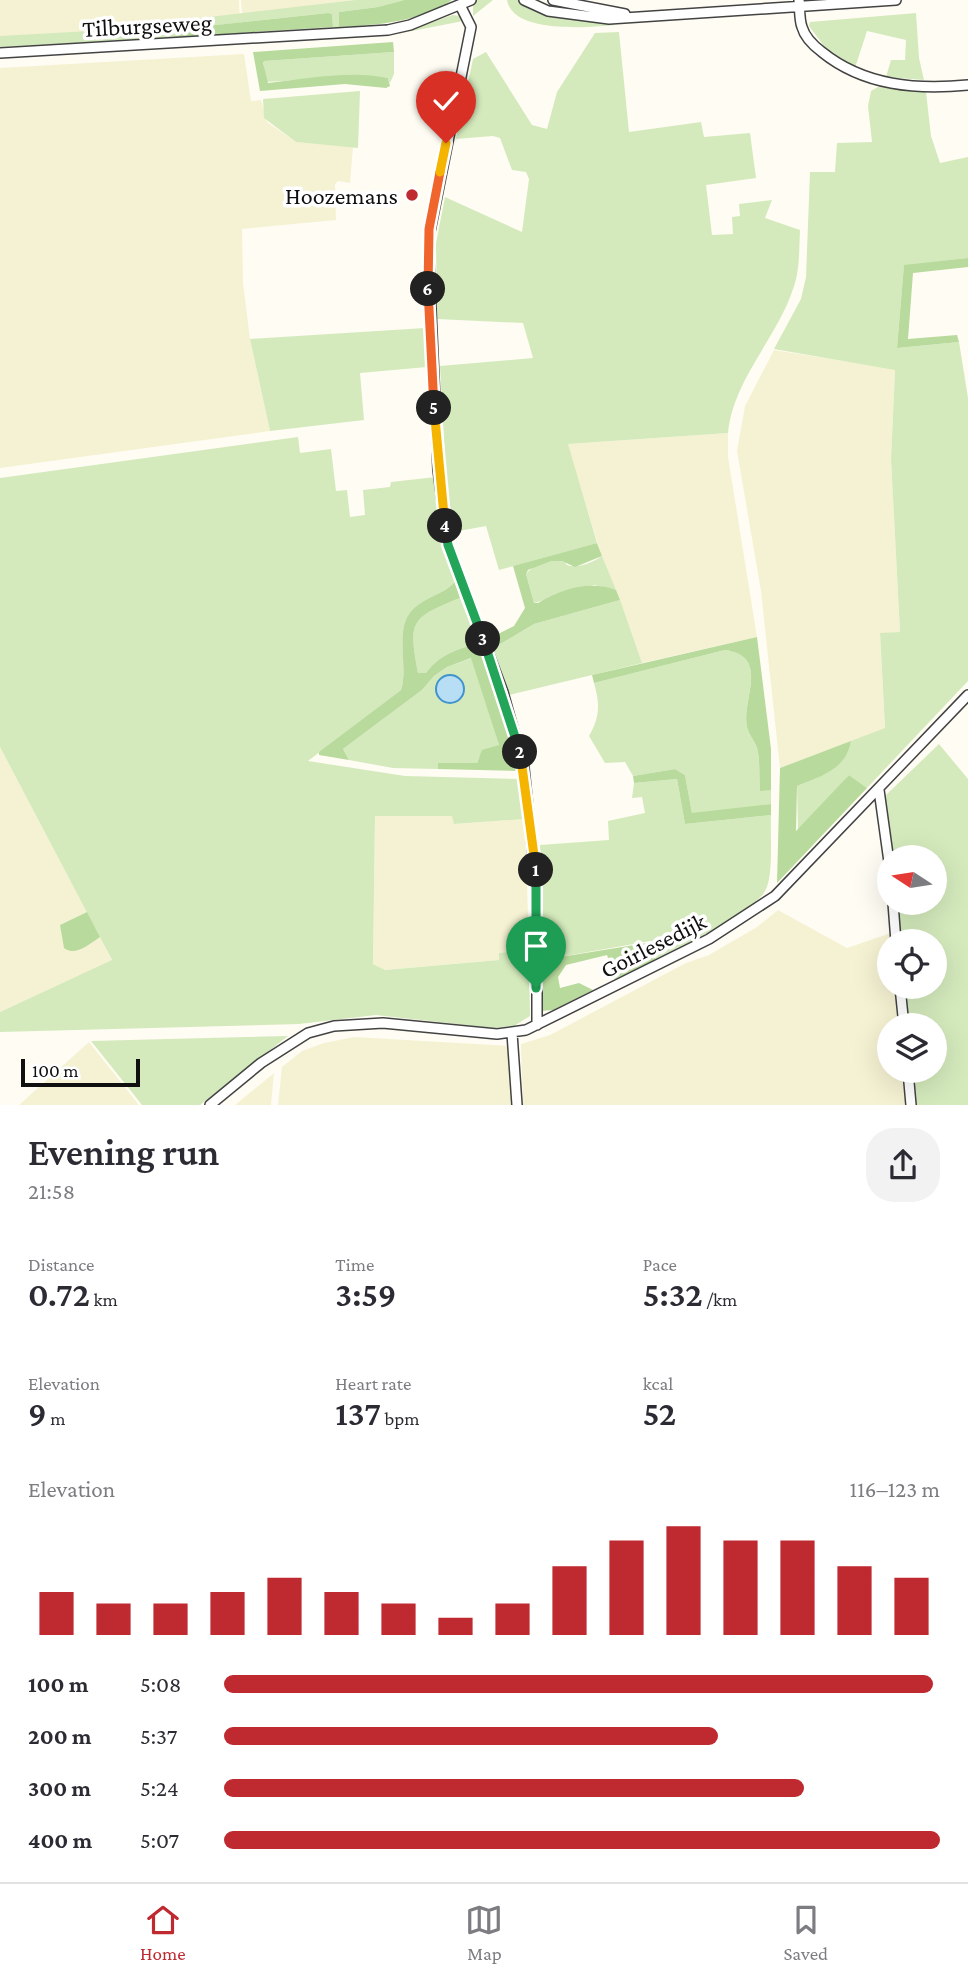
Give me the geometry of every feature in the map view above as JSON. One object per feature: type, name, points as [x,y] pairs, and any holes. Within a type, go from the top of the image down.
[{"type":"street","name":"Tilburgseweg","points":[[0,53],[388,30],[410,25],[471,0]]},
{"type":"street","points":[[524,0],[548,11],[570,16],[609,19],[799,3],[896,0]]},
{"type":"street","points":[[553,0],[637,16]]},
{"type":"street","points":[[462,3],[471,27],[435,199],[427,259],[438,470],[448,545],[503,692],[524,768],[537,894],[537,1025]]},
{"type":"street","points":[[799,3],[802,28],[812,44],[845,69],[893,84],[923,88],[968,85]]},
{"type":"street","name":"Goirlesedijk","points":[[210,1105],[261,1063],[308,1033],[334,1026],[383,1023],[478,1033],[512,1033],[537,1025],[740,922],[775,896],[968,695]]},
{"type":"street","points":[[879,790],[887,845]]},
{"type":"street","points":[[512,1033],[517,1105]]},
{"type":"street","points":[[909,1083],[911,1105]]},
{"type":"shaded area","points":[[0,0],[239,0],[240,23],[0,37]]},
{"type":"shaded area","points":[[241,0],[355,0],[242,14]]},
{"type":"shaded area","points":[[244,54],[251,101],[261,100],[267,122],[296,142],[353,147],[350,183],[338,181],[335,184],[336,220],[242,229],[243,283],[250,339],[270,431],[0,468],[0,68]]},
{"type":"shaded area","points":[[774,350],[895,369],[891,459],[900,632],[880,634],[885,729],[780,768],[761,591],[737,451],[745,406]]},
{"type":"shaded area","points":[[728,433],[728,457],[757,637],[642,663],[600,551],[567,444]]},
{"type":"shaded area","points":[[0,747],[87,912],[60,925],[69,951],[77,951],[100,937],[112,961],[0,1012]]},
{"type":"shaded area","points":[[375,815],[453,816],[455,824],[525,819],[529,950],[499,953],[499,960],[384,970],[373,964]]},
{"type":"shaded area","points":[[778,910],[847,948],[877,938],[877,999],[897,999],[898,1013],[877,1013],[877,1083],[905,1083],[907,1105],[523,1105],[521,1044],[550,1035],[686,963],[709,955],[757,927]]},
{"type":"shaded area","points":[[354,1037],[510,1046],[513,1105],[278,1105],[282,1067],[302,1051]]},
{"type":"shaded area","points":[[89,1042],[139,1105],[19,1105]]},
{"type":"shaded area","points":[[274,1073],[271,1105],[235,1105]]},
{"type":"green space","points":[[355,0],[404,0],[378,7],[339,12],[339,27],[333,27],[332,14],[328,13],[179,29],[177,37],[0,47],[0,36],[90,31]]},
{"type":"green space","points":[[404,0],[452,0],[412,18],[339,27],[339,12],[378,7]]},
{"type":"green space","points":[[477,0],[493,0],[473,16],[473,5]]},
{"type":"green space","points":[[507,0],[518,0],[556,17],[616,25],[572,27],[538,24],[523,19],[512,11]]},
{"type":"green space","points":[[916,13],[919,58],[924,80],[886,77],[891,60],[905,60],[906,40],[867,31],[855,68],[824,46],[809,26],[810,22]]},
{"type":"green space","points":[[332,14],[333,27],[177,37],[178,29]]},
{"type":"green space","points":[[453,15],[460,16],[463,21],[397,34]]},
{"type":"green space","points":[[619,32],[629,132],[701,122],[704,137],[750,133],[756,178],[706,185],[712,235],[733,234],[732,217],[740,216],[739,204],[772,200],[765,218],[800,230],[797,275],[786,307],[738,395],[728,433],[568,444],[597,543],[499,570],[486,526],[453,532],[447,495],[440,366],[533,358],[523,323],[437,319],[436,243],[445,197],[522,232],[529,179],[526,172],[512,170],[500,138],[493,136],[456,139],[473,59],[486,52],[532,125],[547,129],[557,92],[595,33]]},
{"type":"green space","points":[[393,42],[394,52],[263,63],[268,83],[358,75],[388,78],[390,86],[386,88],[345,84],[260,91],[253,52]]},
{"type":"green space","points":[[394,52],[394,74],[390,83],[388,78],[374,76],[265,82],[263,61]]},
{"type":"green space","points":[[878,87],[926,92],[931,136],[940,163],[968,157],[968,258],[904,266],[897,348],[959,342],[968,398],[968,681],[867,788],[849,775],[798,831],[797,786],[838,765],[848,751],[851,741],[885,728],[880,633],[900,632],[891,459],[895,370],[774,349],[801,299],[806,277],[810,172],[835,172],[837,143],[872,142],[868,106],[871,91]]},
{"type":"green space","points":[[360,91],[358,148],[296,142],[264,118],[263,99]]},
{"type":"green space","points":[[968,258],[968,267],[913,273],[908,339],[957,335],[959,342],[897,348],[904,265]]},
{"type":"green space","points":[[425,328],[427,367],[360,373],[364,420],[270,431],[250,339]]},
{"type":"green space","points":[[298,437],[300,453],[331,449],[336,491],[347,490],[350,517],[365,515],[363,490],[390,487],[391,482],[436,477],[441,525],[455,582],[423,601],[407,617],[403,637],[401,690],[308,761],[405,776],[520,779],[525,819],[454,824],[452,816],[375,816],[373,964],[385,970],[499,960],[499,953],[529,950],[530,1016],[514,1026],[492,1028],[376,1015],[299,1024],[0,1032],[0,1012],[112,960],[0,747],[0,478]]},
{"type":"green space","points":[[597,543],[602,556],[575,567],[562,561],[551,561],[528,570],[526,574],[534,603],[566,590],[586,586],[616,590],[620,600],[534,624],[492,649],[488,639],[514,626],[525,608],[513,566]]},
{"type":"green space","points":[[602,556],[616,590],[594,585],[534,603],[526,574],[532,568],[557,560],[567,565],[580,566]]},
{"type":"green space","points":[[455,582],[460,598],[431,611],[417,623],[413,642],[418,673],[426,673],[437,661],[449,654],[478,643],[508,725],[520,771],[438,769],[438,763],[477,763],[482,750],[499,745],[471,658],[447,667],[434,676],[422,690],[343,749],[349,760],[319,755],[319,752],[401,690],[403,637],[407,617],[423,601]]},
{"type":"green space","points":[[460,598],[478,643],[449,654],[437,661],[426,673],[418,673],[413,642],[417,623],[431,611]]},
{"type":"green space","points":[[620,600],[642,663],[509,695],[492,649],[534,624]]},
{"type":"green space","points":[[757,637],[771,749],[771,790],[760,791],[758,752],[747,727],[746,716],[751,670],[747,661],[739,654],[725,650],[594,683],[592,675]]},
{"type":"green space","points":[[725,650],[739,654],[747,661],[751,670],[747,727],[757,749],[760,790],[771,790],[771,804],[697,814],[692,813],[685,775],[675,769],[633,776],[625,762],[605,763],[589,736],[598,710],[594,683]]},
{"type":"green space","points":[[472,658],[499,745],[483,753],[477,763],[439,763],[438,769],[393,768],[349,760],[343,749],[422,690],[434,676],[447,667]],"holes":[[[450,675],[461,680],[465,690],[460,700],[450,704],[440,700],[436,686],[443,677]]]},
{"type":"green space","points":[[851,741],[844,759],[831,771],[797,786],[796,831],[849,775],[867,788],[777,883],[780,768]]},
{"type":"green space","points":[[939,744],[968,779],[968,1105],[914,1105],[912,1083],[947,1083],[947,1013],[906,1013],[905,999],[947,999],[947,929],[898,929],[897,915],[947,915],[947,845],[890,845],[885,796]]},
{"type":"green space","points":[[675,769],[685,775],[692,813],[771,804],[771,815],[685,824],[677,779],[634,783],[633,776]]},
{"type":"green space","points":[[677,779],[685,824],[771,815],[771,865],[765,891],[732,918],[655,960],[651,941],[542,960],[540,845],[609,840],[608,821],[645,813],[642,797],[632,798],[634,783]]},
{"type":"green space","points":[[87,912],[100,937],[78,950],[64,948],[60,925]]},
{"type":"green space","points":[[653,942],[655,960],[615,979],[607,955],[566,965],[558,977],[560,988],[579,983],[593,990],[553,1010],[541,1011],[542,960]]},
{"type":"green space","points":[[288,1036],[200,1105],[142,1105],[91,1041]]},
{"type":"water","points":[[450,675],[460,679],[464,689],[460,699],[450,703],[440,699],[436,689],[440,679]]},
{"type":"place","name":"Hoozemans","points":[[412,195]]},
{"type":"route","points":[[446,143],[429,229],[427,259],[438,470],[448,545],[503,692],[524,768],[535,853],[536,988]]}]
